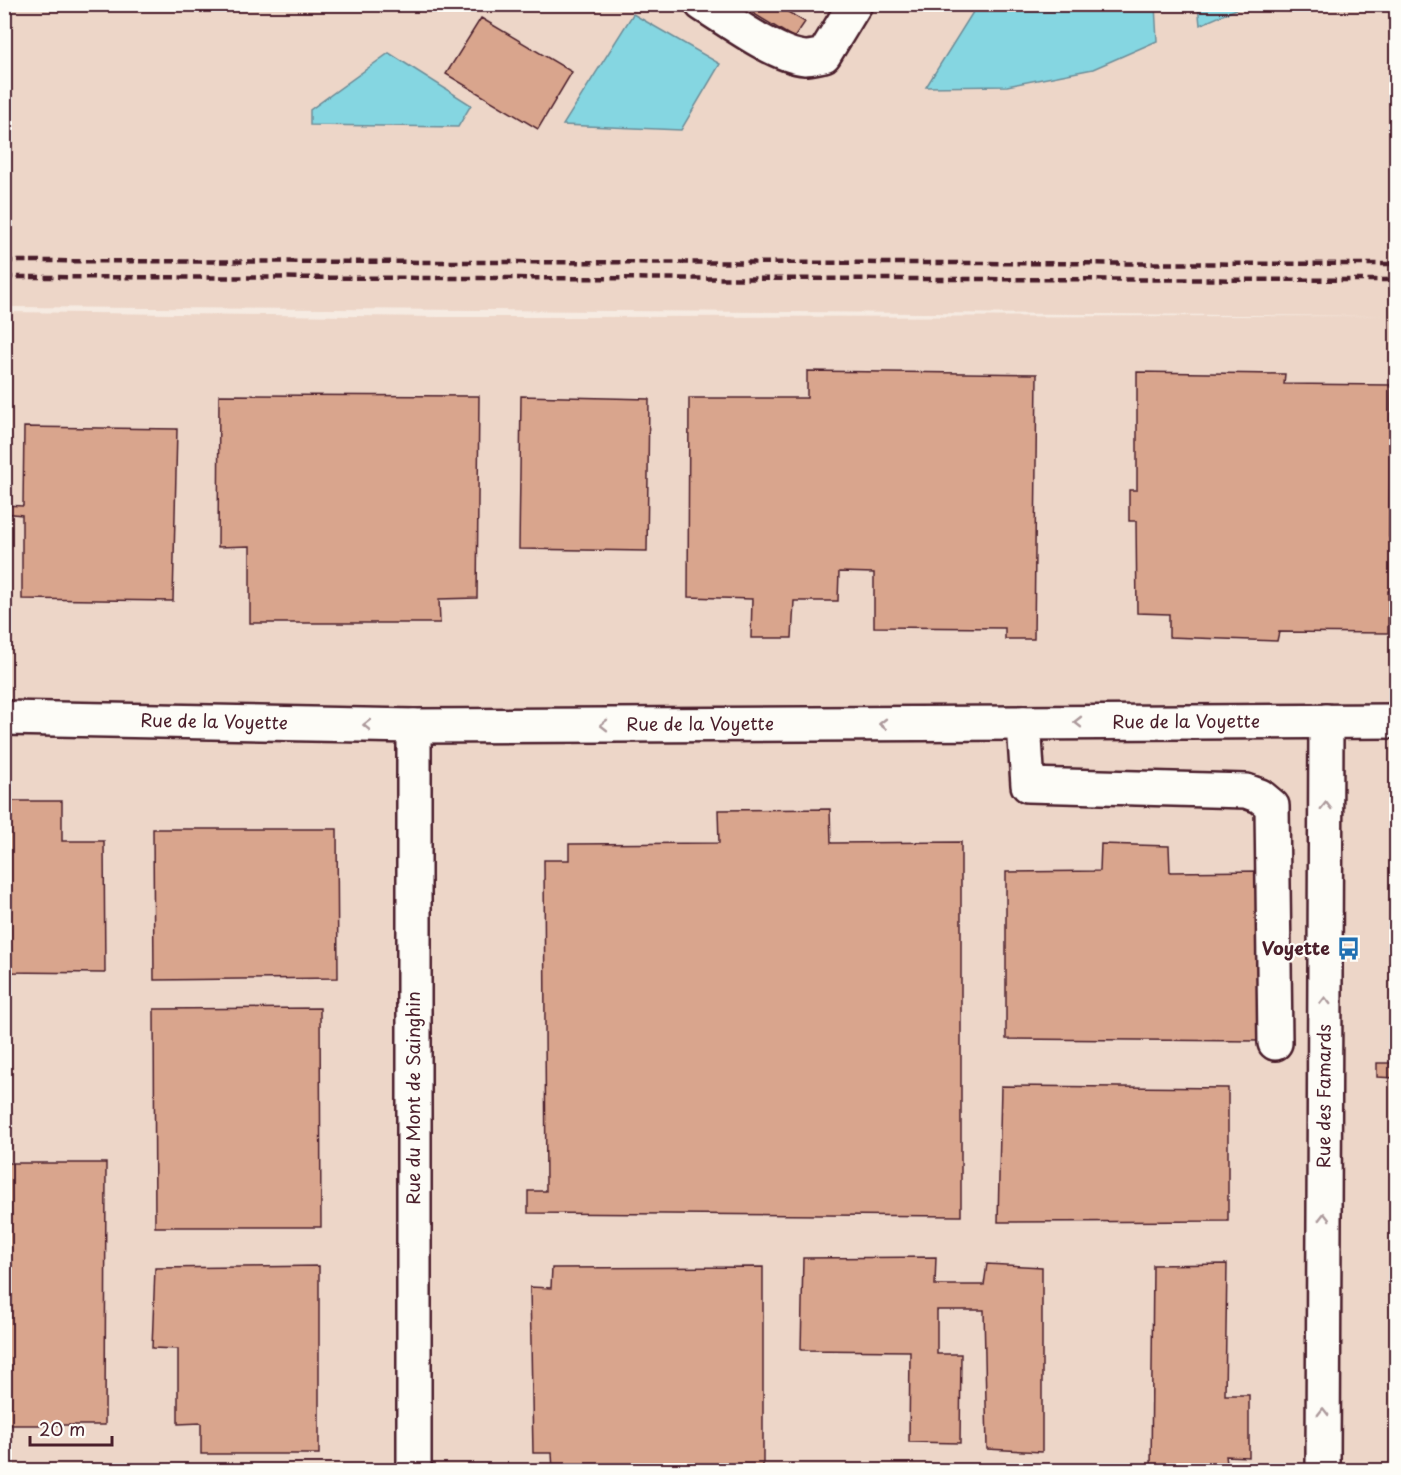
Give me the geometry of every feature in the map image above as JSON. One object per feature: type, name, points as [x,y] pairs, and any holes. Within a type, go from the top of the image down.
[{"type":"street","points":[[702,4],[774,48],[807,58],[824,55],[855,4]]},
{"type":"street","name":"Rue de la Voyette","points":[[4,718],[414,726],[1396,721]]},
{"type":"street","name":"Rue des Famards","points":[[1323,1470],[1326,721]]},
{"type":"street","points":[[1024,723],[1028,785],[1246,791],[1260,796],[1272,806],[1275,1043]]},
{"type":"street","name":"Rue du Mont de Sainghin","points":[[414,726],[414,1470]]},
{"type":"shaded area","points":[[5,5],[1396,5],[1396,1470],[5,1470],[5,312],[440,317],[1390,316],[5,307]]},
{"type":"water","points":[[978,4],[1155,5],[1157,41],[1093,69],[1007,86],[926,87]]},
{"type":"water","points":[[1198,4],[1246,5],[1200,25]]},
{"type":"water","points":[[633,14],[720,64],[681,130],[563,125]]},
{"type":"water","points":[[389,53],[471,105],[458,127],[310,125],[310,110]]},
{"type":"building","points":[[738,4],[783,4],[781,8],[805,22],[794,38]]},
{"type":"building","points":[[481,18],[572,72],[538,129],[446,74]]},
{"type":"building","points":[[807,371],[1037,374],[1034,639],[1005,639],[1005,628],[874,627],[874,573],[839,572],[838,601],[794,601],[792,638],[751,638],[752,599],[688,597],[689,398],[807,398]]},
{"type":"building","points":[[1137,372],[1285,374],[1284,384],[1391,385],[1389,537],[1396,537],[1396,591],[1388,591],[1388,633],[1279,632],[1277,641],[1169,637],[1169,614],[1137,613],[1136,521],[1129,521],[1129,490],[1137,490]]},
{"type":"building","points":[[219,395],[479,396],[477,598],[439,599],[440,623],[250,623],[250,546],[218,547]]},
{"type":"building","points":[[521,396],[649,399],[647,551],[519,549]]},
{"type":"building","points":[[24,427],[177,429],[173,601],[22,599],[22,515],[4,513],[4,505],[23,506]]},
{"type":"building","points":[[1395,476],[1396,508],[1394,508]]},
{"type":"building","points":[[4,801],[62,801],[62,841],[104,841],[105,973],[4,972]]},
{"type":"building","points":[[830,809],[831,843],[961,842],[961,1216],[528,1213],[528,1191],[546,1191],[544,860],[569,860],[569,844],[719,843],[718,810]]},
{"type":"building","points":[[153,829],[337,829],[338,978],[154,980]]},
{"type":"building","points":[[1101,844],[1169,846],[1170,872],[1262,871],[1260,1041],[1006,1039],[1006,872],[1100,871]]},
{"type":"building","points":[[320,1008],[321,1227],[155,1227],[154,1009]]},
{"type":"building","points":[[1377,1063],[1394,1063],[1395,1078],[1377,1077]]},
{"type":"building","points":[[1001,1086],[1228,1088],[1228,1221],[998,1222]]},
{"type":"building","points":[[4,1163],[106,1163],[105,1425],[4,1425]]},
{"type":"building","points":[[1395,1207],[1396,1207],[1396,1306]]},
{"type":"building","points":[[936,1257],[935,1285],[984,1285],[987,1264],[1042,1267],[1042,1452],[987,1449],[984,1310],[937,1310],[937,1354],[961,1354],[960,1443],[909,1442],[910,1351],[801,1350],[803,1258]]},
{"type":"building","points":[[1227,1264],[1225,1395],[1249,1395],[1249,1457],[1226,1456],[1228,1470],[1151,1470],[1153,1265]]},
{"type":"building","points":[[319,1266],[319,1454],[201,1454],[201,1423],[178,1424],[178,1349],[152,1348],[155,1268]]},
{"type":"building","points":[[763,1267],[763,1470],[553,1470],[552,1453],[533,1453],[530,1287],[551,1288],[552,1268]]},
{"type":"railway","points":[[4,261],[1396,264]]},
{"type":"railway","points":[[4,277],[1396,280]]},
{"type":"place","name":"Voyette","points":[[1348,949]]}]
